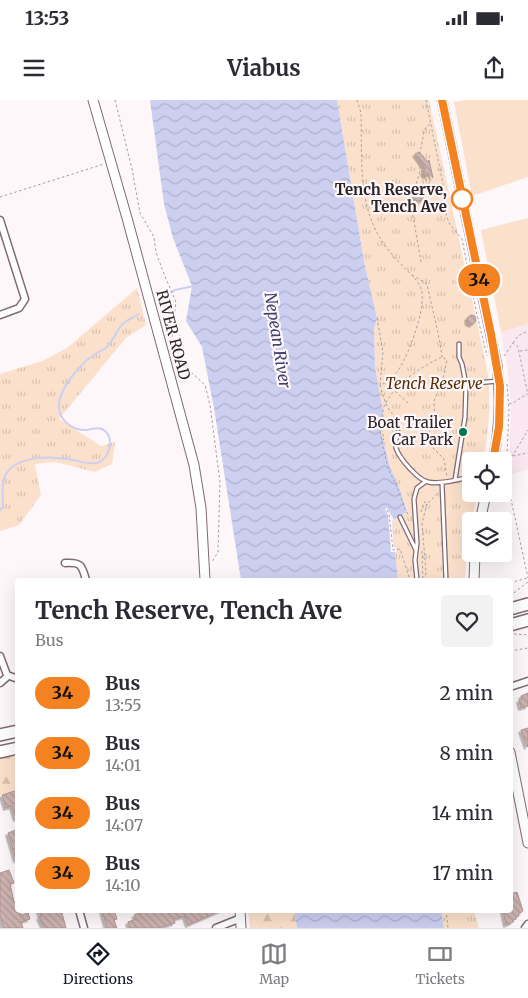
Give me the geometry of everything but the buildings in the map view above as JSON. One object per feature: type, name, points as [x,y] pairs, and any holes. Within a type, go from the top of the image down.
[{"type":"highway","points":[[513,608],[528,604]]},
{"type":"highway","points":[[513,624],[528,620]]},
{"type":"highway","points":[[0,735],[15,732]]},
{"type":"highway","points":[[0,752],[15,749]]},
{"type":"street","name":"RIVER ROAD","points":[[93,100],[194,465],[201,508],[205,578]]},
{"type":"street","points":[[442,100],[492,339],[503,381],[497,452]]},
{"type":"street","points":[[0,220],[25,299],[19,308],[0,314]]},
{"type":"street","points":[[65,563],[75,562],[79,564],[85,578]]},
{"type":"street","points":[[474,578],[475,562]]},
{"type":"street","points":[[0,656],[4,671],[8,676],[15,678]]},
{"type":"street","points":[[0,682],[8,676]]},
{"type":"street","points":[[513,686],[528,681]]},
{"type":"street","points":[[513,767],[528,843]]},
{"type":"street","points":[[80,913],[84,928]]},
{"type":"street","points":[[216,928],[240,914],[241,928]]},
{"type":"street","points":[[525,928],[528,924]]},
{"type":"lane","points":[[455,480],[465,417],[466,384],[459,357],[459,344]]},
{"type":"lane","points":[[466,384],[503,381]]},
{"type":"lane","points":[[398,432],[396,440],[399,455],[425,482],[442,483],[462,478]]},
{"type":"lane","points":[[417,578],[414,499],[417,488],[425,482]]},
{"type":"lane","points":[[442,483],[446,578]]},
{"type":"lane","points":[[400,517],[416,551]]},
{"type":"path","points":[[115,100],[132,169],[140,213],[154,237],[156,252],[176,302],[175,326],[170,354]]},
{"type":"path","points":[[357,100],[361,113],[365,191],[370,217],[378,236],[411,274],[420,287],[423,298],[411,342],[399,369],[386,382],[380,385]]},
{"type":"path","points":[[426,100],[446,194],[445,206],[449,224],[462,239],[486,356],[489,355]]},
{"type":"path","points":[[421,262],[411,204],[420,170],[419,158],[424,132],[431,124]]},
{"type":"path","points":[[0,197],[111,162]]},
{"type":"path","points":[[420,170],[422,170],[434,191],[446,194]]},
{"type":"path","points":[[411,274],[427,284],[442,357],[447,360],[444,375],[434,401],[435,431],[431,443],[433,448],[444,459],[449,481]]},
{"type":"path","points":[[377,318],[383,352],[383,372],[380,385],[390,412],[398,419]]},
{"type":"path","points":[[175,326],[182,340],[183,355],[187,367],[205,385],[210,405],[220,482],[218,552],[211,563]]},
{"type":"path","points":[[503,352],[504,356],[518,336],[528,331]]},
{"type":"path","points":[[508,404],[528,394],[520,352],[513,343]]},
{"type":"path","points":[[520,352],[528,350]]},
{"type":"path","points":[[405,509],[388,469],[380,427],[386,403],[395,390],[418,371],[442,357]]},
{"type":"path","points":[[503,381],[508,404],[506,452]]},
{"type":"path","points":[[386,382],[408,403]]},
{"type":"path","points":[[380,427],[389,429]]},
{"type":"path","points":[[512,455],[528,430]]},
{"type":"path","points":[[512,455],[528,453]]},
{"type":"path","points":[[425,578],[426,573],[422,524],[428,503],[438,493]]},
{"type":"path","points":[[420,514],[424,502],[428,503]]},
{"type":"path","points":[[512,502],[528,578],[513,582]]},
{"type":"path","points":[[386,510],[389,514],[393,550],[400,549],[409,578]]},
{"type":"path","points":[[513,594],[528,582]]},
{"type":"path","points":[[513,633],[528,635]]},
{"type":"path","points":[[513,650],[528,648]]},
{"type":"path","points":[[446,913],[448,928]]},
{"type":"shaded area","points":[[528,324],[528,469],[512,474],[512,452],[510,452],[511,406],[508,372],[501,332]]},
{"type":"green space","name":"Tench Reserve","points":[[337,100],[429,100],[489,386],[489,418],[485,452],[462,452],[462,502],[475,502],[474,512],[462,512],[462,562],[466,562],[465,578],[398,578],[392,521],[407,512],[390,467],[380,428],[384,417],[375,367],[374,328],[377,318],[364,261]]},
{"type":"green space","points":[[465,100],[528,100],[528,177],[472,196],[454,102]]},
{"type":"green space","points":[[528,218],[528,324],[501,332],[481,230]]},
{"type":"green space","points":[[137,288],[146,325],[126,338],[59,419],[101,446],[115,442],[112,464],[95,472],[55,462],[35,464],[41,495],[19,525],[0,531],[0,374],[42,361],[67,348]]},
{"type":"green space","points":[[15,755],[15,791],[0,795],[0,759]]},
{"type":"green space","points":[[248,913],[254,913],[253,919],[258,928],[250,928]]},
{"type":"green space","points":[[254,913],[294,913],[297,928],[258,928],[253,919]]},
{"type":"green space","points":[[442,913],[475,913],[479,928],[444,928]]},
{"type":"water","name":"Nepean River","points":[[150,100],[337,100],[364,261],[377,318],[374,328],[375,367],[384,417],[380,428],[390,467],[407,512],[392,521],[398,578],[241,578],[214,408],[202,347],[186,321],[192,286],[173,238],[164,204]]},
{"type":"water","points":[[294,913],[442,913],[444,928],[297,928]]},
{"type":"pier","points":[[387,508],[394,520],[392,521],[394,547],[397,552],[391,552],[388,515],[385,509]]},
{"type":"waterway","points":[[164,297],[175,290],[194,286]]},
{"type":"waterway","points":[[0,510],[3,506],[5,476],[16,464],[42,458],[97,463],[105,457],[110,447],[109,437],[106,432],[100,428],[82,430],[69,425],[60,414],[59,402],[66,386],[76,371],[89,358],[107,347],[123,324],[139,314]]},
{"type":"bus line","name":"34","points":[[442,100],[497,365],[500,386],[500,415],[495,452]]},
{"type":"place","name":"Tench Reserve, Tench Ave","points":[[462,199]]},
{"type":"place","name":"Boat Trailer Car Park","points":[[463,432]]}]
